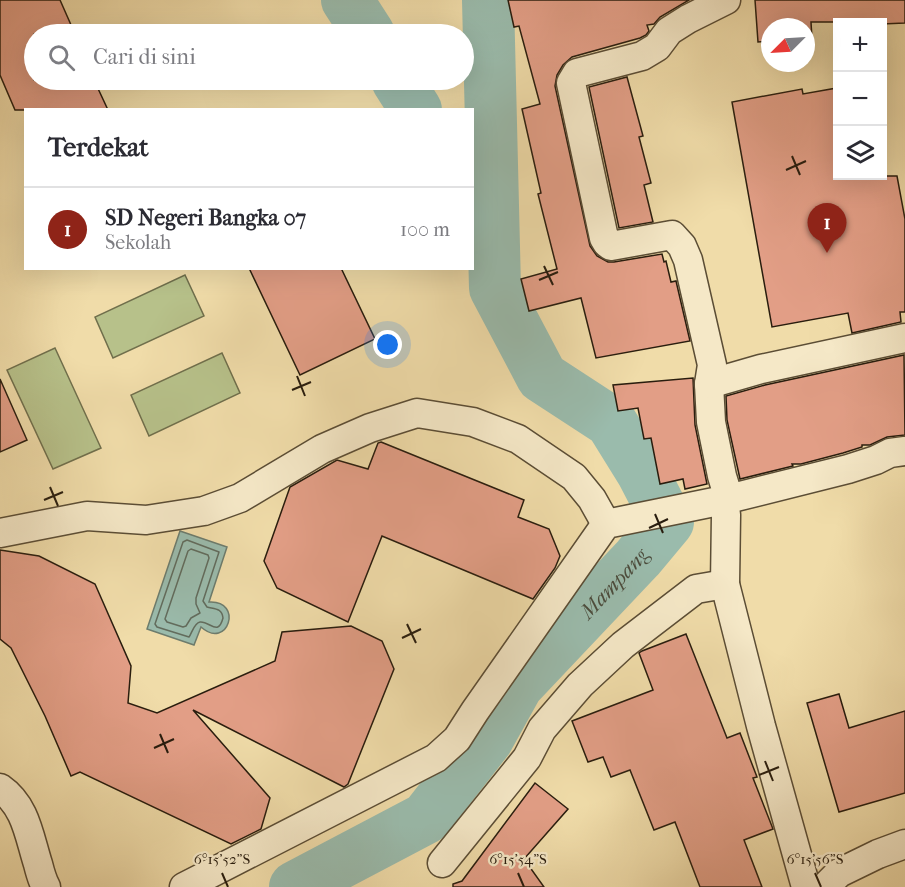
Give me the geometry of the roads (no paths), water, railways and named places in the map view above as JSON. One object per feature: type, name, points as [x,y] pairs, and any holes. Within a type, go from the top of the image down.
[{"type":"street","points":[[726,0],[669,31],[657,47],[642,56],[577,73],[571,83],[607,243],[611,246],[672,235],[682,246],[688,260],[712,365],[709,384],[711,422],[722,476],[719,505],[725,584],[761,726],[806,887]]},
{"type":"street","points":[[709,384],[761,369],[905,338]]},
{"type":"street","points":[[0,533],[87,516],[146,520],[204,511],[240,498],[322,449],[417,413],[472,422],[518,439],[574,477],[592,499],[606,524]]},
{"type":"street","points":[[184,887],[436,758],[457,739],[606,524],[719,505],[848,470],[890,453],[905,451]]},
{"type":"street","points":[[442,863],[527,758],[542,729],[580,685],[622,645],[696,589],[725,584]]},
{"type":"street","points":[[0,788],[8,793],[24,815],[46,887]]},
{"type":"street","points":[[825,887],[839,873],[905,844]]},
{"type":"water","points":[[180,531],[227,547],[209,602],[220,603],[226,608],[229,615],[228,623],[219,633],[211,633],[201,627],[194,645],[147,629]]},
{"type":"waterway","points":[[347,0],[363,24]]},
{"type":"waterway","name":"Mampang","points":[[295,887],[426,818],[487,740],[517,686],[638,558],[668,522],[642,472],[611,422],[542,377],[495,288],[488,0]]},
{"type":"waterway","points":[[403,90],[415,108]]},
{"type":"place","name":"SD Negeri Bangka 07","points":[[827,253]]}]
